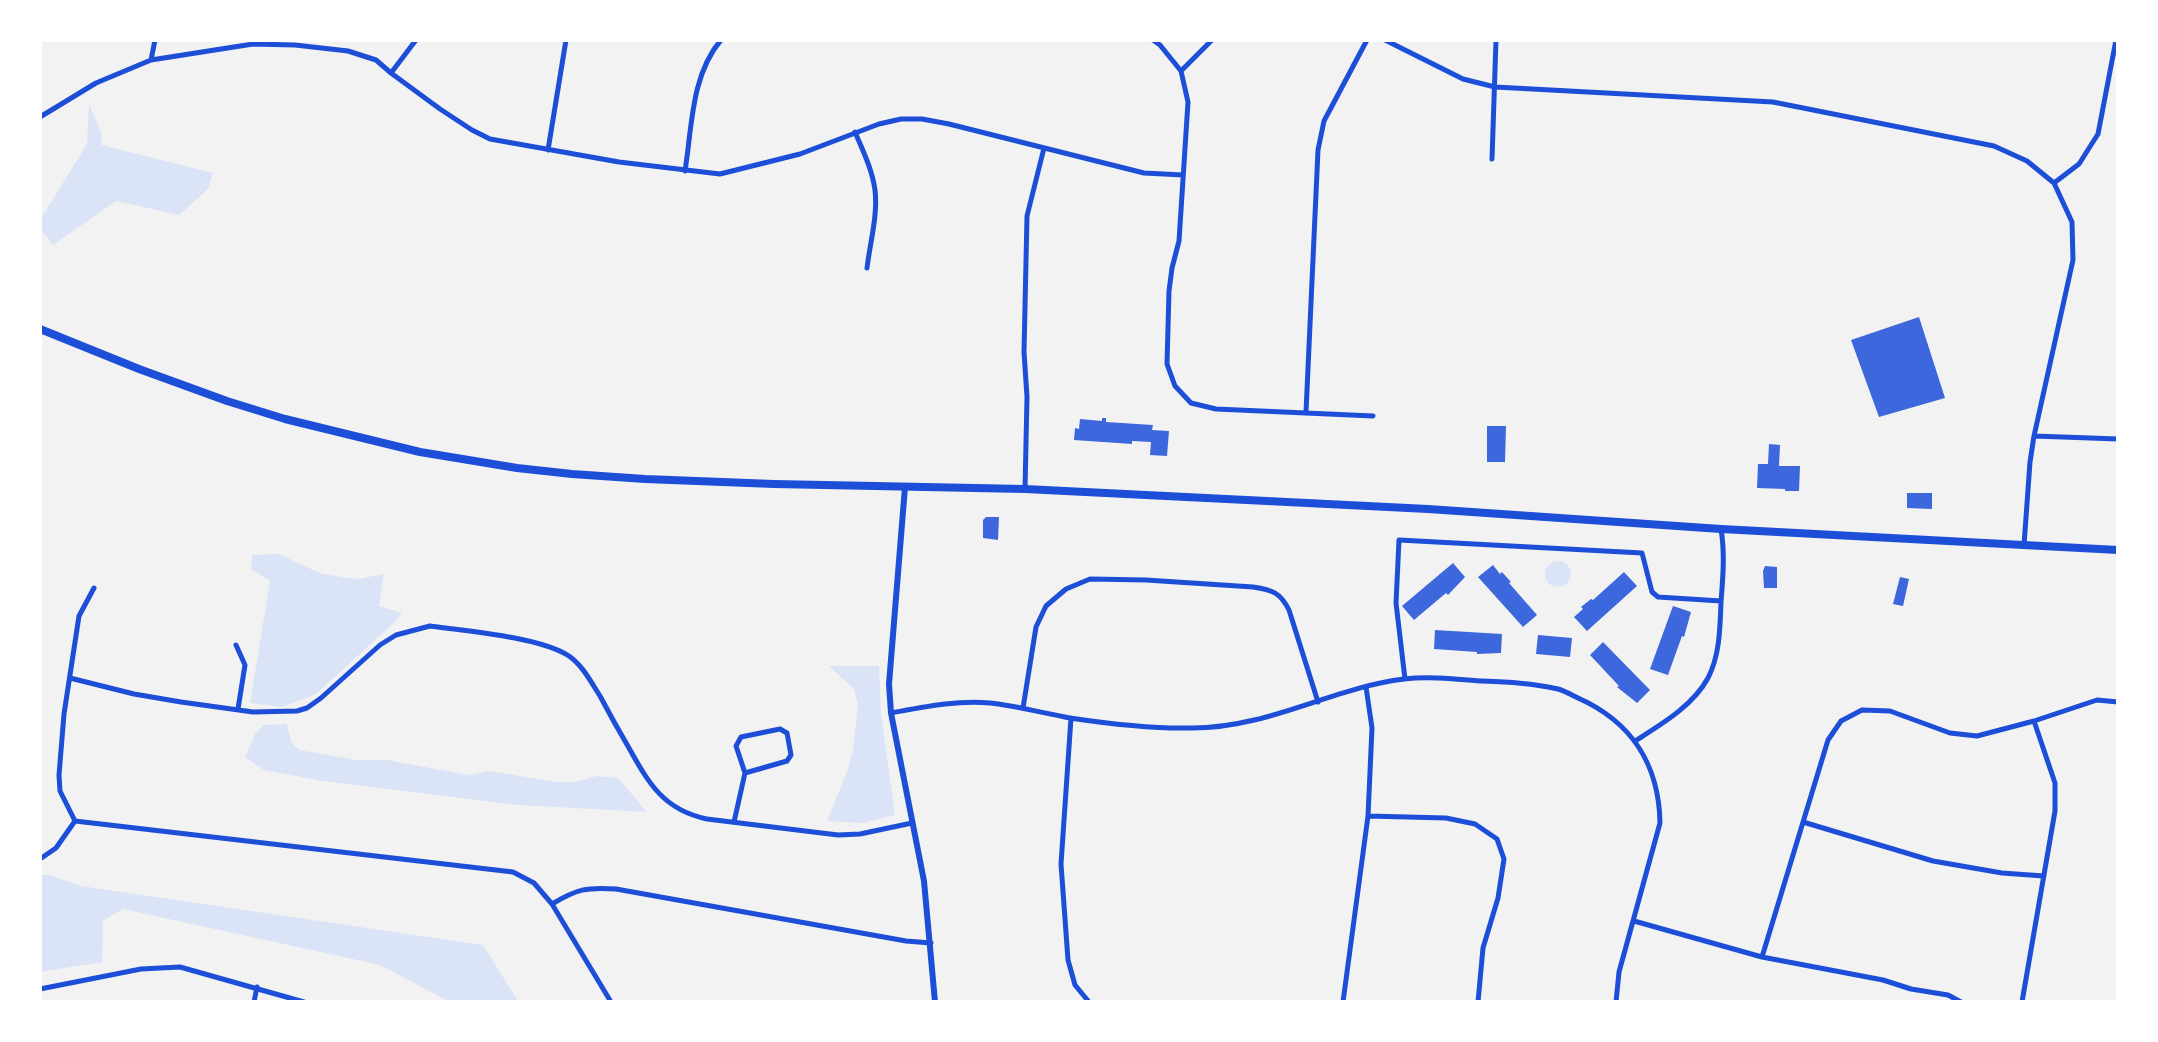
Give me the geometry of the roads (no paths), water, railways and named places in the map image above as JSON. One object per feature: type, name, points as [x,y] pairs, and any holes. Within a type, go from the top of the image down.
[{"type":"main road","points":[[40,329],[227,401],[329,431],[452,458],[600,477],[1025,489],[1466,511],[1721,529],[2118,550]]},
{"type":"street","points":[[152,60],[155,40]]},
{"type":"street","points":[[391,73],[416,40]]},
{"type":"street","points":[[548,150],[566,40]]},
{"type":"street","points":[[685,171],[699,82],[711,52],[721,40]]},
{"type":"street","points":[[1153,40],[1160,45],[1181,71],[1188,102],[1179,241],[1169,291],[1167,364],[1175,386],[1191,403],[1216,409],[1373,416]]},
{"type":"street","points":[[1181,71],[1212,40]]},
{"type":"street","points":[[1306,412],[1318,150],[1324,121],[1367,40]]},
{"type":"street","points":[[1385,40],[1462,80],[1495,87],[1773,102],[1994,146],[2027,161],[2054,183],[2072,222],[2073,260],[2034,436],[2024,545]]},
{"type":"street","points":[[1492,159],[1495,87],[1493,68],[1496,40]]},
{"type":"street","points":[[2054,183],[2079,164],[2098,134],[2116,41]]},
{"type":"street","points":[[40,117],[96,83],[152,60],[253,45],[295,45],[348,51],[376,60],[472,130],[490,139],[685,171],[720,174],[800,154],[879,124],[901,119],[922,119],[1144,172],[1183,175]]},
{"type":"street","points":[[855,132],[868,162],[875,191],[867,268]]},
{"type":"street","points":[[1025,489],[1027,397],[1024,352],[1027,216],[1044,148]]},
{"type":"street","points":[[2034,436],[2118,440]]},
{"type":"street","points":[[905,487],[889,684],[891,713],[924,881],[935,1002]]},
{"type":"street","points":[[1635,741],[1684,706],[1708,679],[1715,660],[1719,638],[1724,547],[1721,529]]},
{"type":"street","points":[[1405,679],[1396,603],[1399,540],[1642,553],[1652,592],[1658,597],[1721,601]]},
{"type":"street","points":[[1023,708],[1036,627],[1046,606],[1066,589],[1090,579],[1146,580],[1270,590],[1282,597],[1289,610],[1318,702]]},
{"type":"street","points":[[75,821],[60,791],[59,774],[64,714],[79,616],[94,588]]},
{"type":"street","points":[[70,678],[134,694],[253,712],[285,712],[307,708],[380,645],[415,629],[430,626],[535,642],[569,657],[588,675],[648,782],[677,809],[694,816],[838,835],[860,834],[912,823]]},
{"type":"street","points":[[236,645],[244,665],[238,709]]},
{"type":"street","points":[[891,713],[945,703],[988,703],[1071,718],[1134,725],[1193,728],[1248,723],[1366,687],[1405,679],[1503,682],[1558,690],[1601,708],[1635,741],[1654,780],[1659,798],[1660,823],[1635,921],[1619,972],[1617,1002]]},
{"type":"street","points":[[1343,1002],[1368,816],[1372,728],[1366,687]]},
{"type":"street","points":[[1762,957],[1828,740],[1841,721],[1862,710],[1890,711],[1950,733],[1977,736],[2034,721],[2097,700],[2118,702]]},
{"type":"street","points":[[1071,718],[1061,864],[1068,960],[1075,985],[1089,1002]]},
{"type":"street","points":[[2022,1002],[2055,811],[2055,783],[2034,721]]},
{"type":"street","points":[[734,822],[745,773],[736,746],[741,737],[780,729],[787,733],[790,758],[783,763],[745,773]]},
{"type":"street","points":[[1368,816],[1446,818],[1475,824],[1497,839],[1504,859],[1498,898],[1483,948],[1478,1002]]},
{"type":"street","points":[[40,859],[56,848],[75,821]]},
{"type":"street","points":[[75,821],[513,872],[534,884],[552,904],[611,1002]]},
{"type":"street","points":[[1803,822],[1933,861],[2002,873],[2044,876]]},
{"type":"street","points":[[552,904],[568,894],[591,887],[616,889],[906,941],[931,943]]},
{"type":"street","points":[[1635,921],[1762,957],[1883,980],[1948,995],[1961,1002]]},
{"type":"street","points":[[40,989],[141,969],[180,967],[304,1002]]},
{"type":"street","points":[[254,1002],[257,987]]}]
